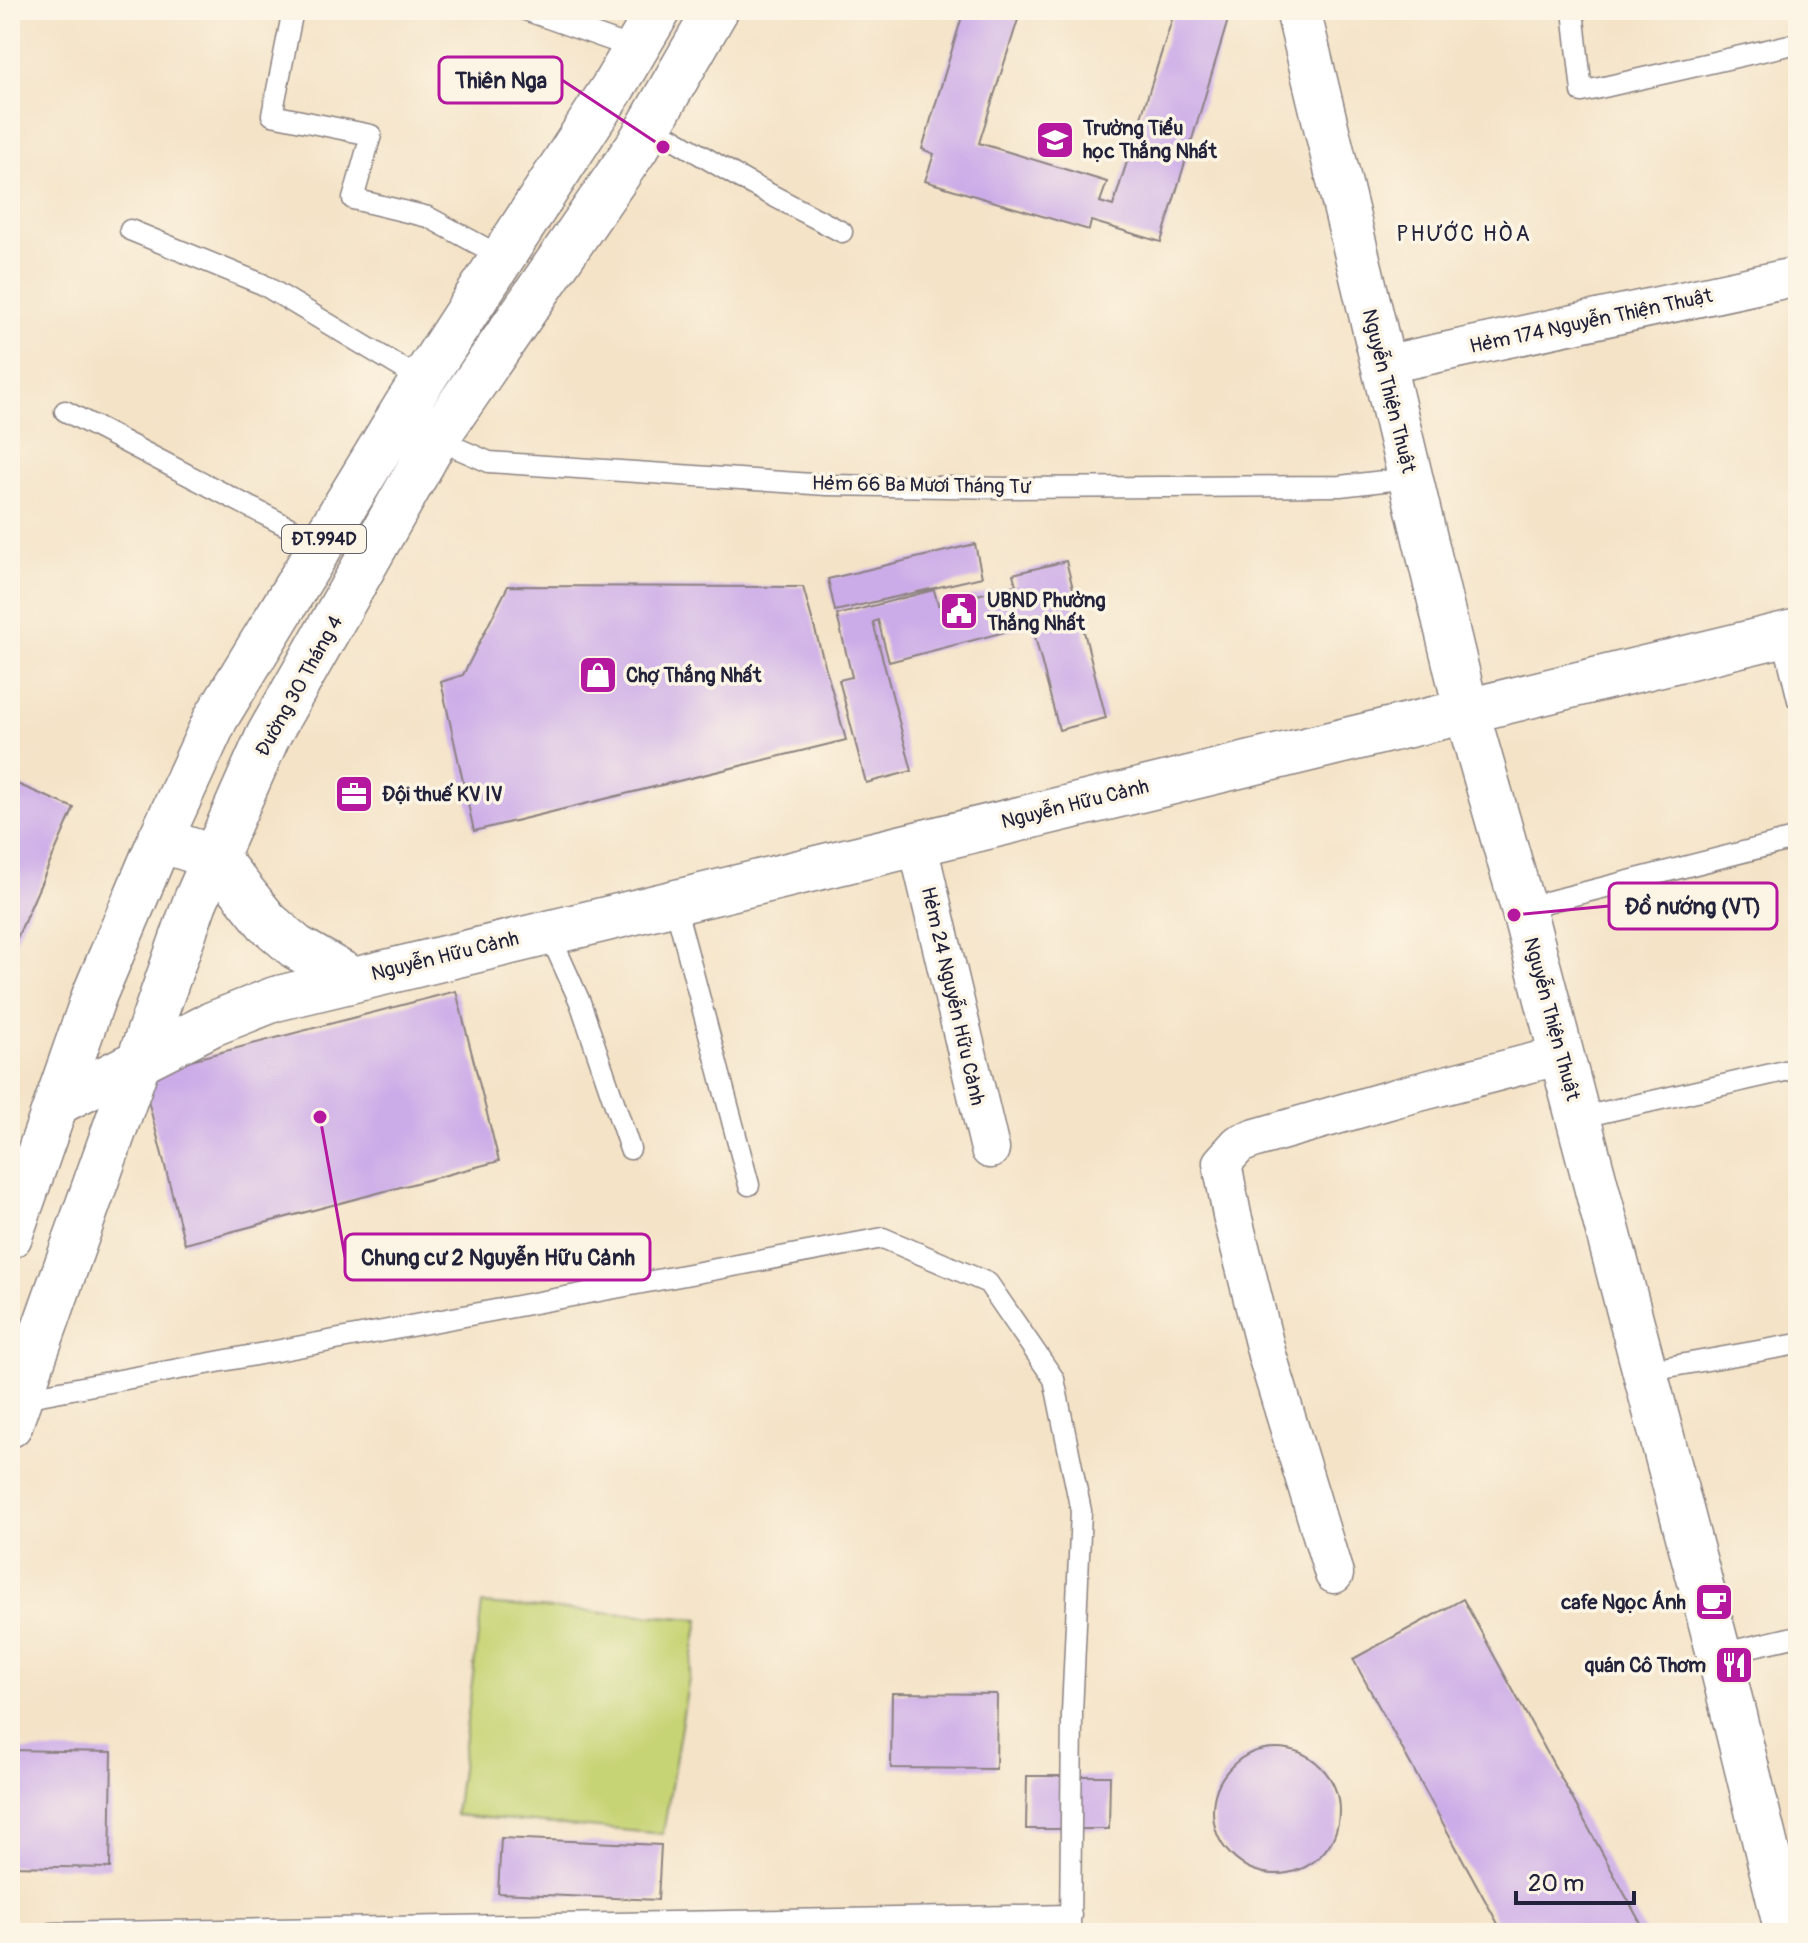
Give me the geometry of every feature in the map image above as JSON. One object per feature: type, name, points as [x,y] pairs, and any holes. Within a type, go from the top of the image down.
[{"type":"street","name":"ĐT.994D","points":[[10,1236],[94,996],[216,718],[422,380],[659,10]]},
{"type":"street","name":"Đường 30 Tháng 4","points":[[13,1408],[195,902],[268,736],[436,439],[650,125],[716,10]]},
{"type":"street","name":"Nguyễn Thiện Thuật","points":[[1298,10],[1466,709],[1523,908],[1645,1371],[1719,1654],[1787,1933]]},
{"type":"street","name":"Hẻm 174 Nguyễn Thiện Thuật","points":[[1383,365],[1798,276]]},
{"type":"street","name":"Nguyễn Hữu Cảnh","points":[[57,1103],[212,1024],[275,999],[1790,632]]},
{"type":"street","points":[[160,840],[216,858]]},
{"type":"street","name":"Hẻm 24 Nguyễn Hữu Cảnh","points":[[917,842],[990,1149]]},
{"type":"street","name":"Nguyễn Hữu Cảnh","points":[[216,858],[267,922],[296,947],[352,979]]},
{"type":"street","points":[[1334,1574],[1267,1355],[1222,1163],[1239,1144],[1256,1138],[1562,1055]]},
{"type":"lane","points":[[293,10],[272,115],[371,135],[353,199],[428,217],[502,257]]},
{"type":"lane","points":[[525,10],[636,49]]},
{"type":"lane","points":[[1573,10],[1582,92],[1798,43]]},
{"type":"lane","points":[[650,125],[745,181],[842,232]]},
{"type":"lane","points":[[130,230],[262,284],[422,380]]},
{"type":"lane","points":[[65,411],[321,544]]},
{"type":"lane","name":"Hẻm 66 Ba Mươi Tháng Tư","points":[[436,439],[489,462],[827,485],[1006,488],[1324,486],[1410,478]]},
{"type":"lane","points":[[1790,632],[1798,700]]},
{"type":"lane","points":[[1523,908],[1798,838]]},
{"type":"lane","points":[[674,901],[749,1185]]},
{"type":"lane","points":[[548,931],[580,1002],[630,1149]]},
{"type":"lane","points":[[1578,1118],[1798,1068]]},
{"type":"lane","points":[[13,1408],[883,1238],[988,1283],[1054,1379],[1081,1511],[1072,1713],[1070,1924],[52,1933]]},
{"type":"lane","points":[[1645,1371],[1798,1344]]},
{"type":"lane","points":[[1719,1654],[1798,1636]]},
{"type":"green space","points":[[482,1604],[699,1619],[663,1834],[455,1815]]},
{"type":"building","points":[[964,10],[1021,10],[979,143],[1107,182],[1100,202],[1113,206],[1175,10],[1231,10],[1161,242],[1091,221],[1089,230],[925,181],[934,154],[922,149]]},
{"type":"building","points":[[975,544],[982,577],[835,611],[828,579]]},
{"type":"building","points":[[1066,561],[1106,718],[1059,730],[1032,625],[889,662],[878,620],[873,622],[912,771],[866,783],[839,680],[852,677],[837,615],[934,590],[938,605],[1016,585],[1013,574]]},
{"type":"building","points":[[508,586],[803,587],[846,740],[474,831],[441,682],[463,675]]},
{"type":"building","points":[[10,781],[74,808],[10,954]]},
{"type":"building","points":[[456,991],[499,1161],[185,1244],[141,1073]]},
{"type":"building","points":[[1463,1599],[1646,1933],[1503,1933],[1353,1659]]},
{"type":"building","points":[[892,1693],[997,1694],[996,1769],[891,1768]]},
{"type":"building","points":[[1276,1748],[1300,1752],[1321,1766],[1335,1787],[1339,1811],[1335,1835],[1321,1856],[1300,1870],[1276,1874],[1252,1870],[1231,1856],[1217,1835],[1213,1811],[1217,1787],[1231,1766],[1252,1752]]},
{"type":"building","points":[[10,1750],[112,1752],[110,1868],[10,1866]]},
{"type":"building","points":[[1027,1776],[1110,1776],[1109,1829],[1026,1829]]},
{"type":"building","points":[[501,1838],[661,1845],[658,1900],[498,1893]]},
{"type":"place","name":"Trường Tiểu học Thắng Nhất","points":[[1055,140]]},
{"type":"place","name":"Thiên Nga","points":[[663,147]]},
{"type":"place","name":"UBND Phường Thắng Nhất","points":[[959,611]]},
{"type":"place","name":"Chợ Thắng Nhất","points":[[598,675]]},
{"type":"place","name":"Đội thuế KV IV","points":[[354,794]]},
{"type":"place","name":"Đồ nướng (VT)","points":[[1514,915]]},
{"type":"place","name":"Chung cư 2 Nguyễn Hữu Cảnh","points":[[320,1117]]},
{"type":"place","name":"cafe Ngọc Ánh","points":[[1714,1602]]},
{"type":"place","name":"quán Cô Thơm","points":[[1734,1665]]},
{"type":"district","name":"PHƯỚC HÒA","points":[[1464,234]]}]
